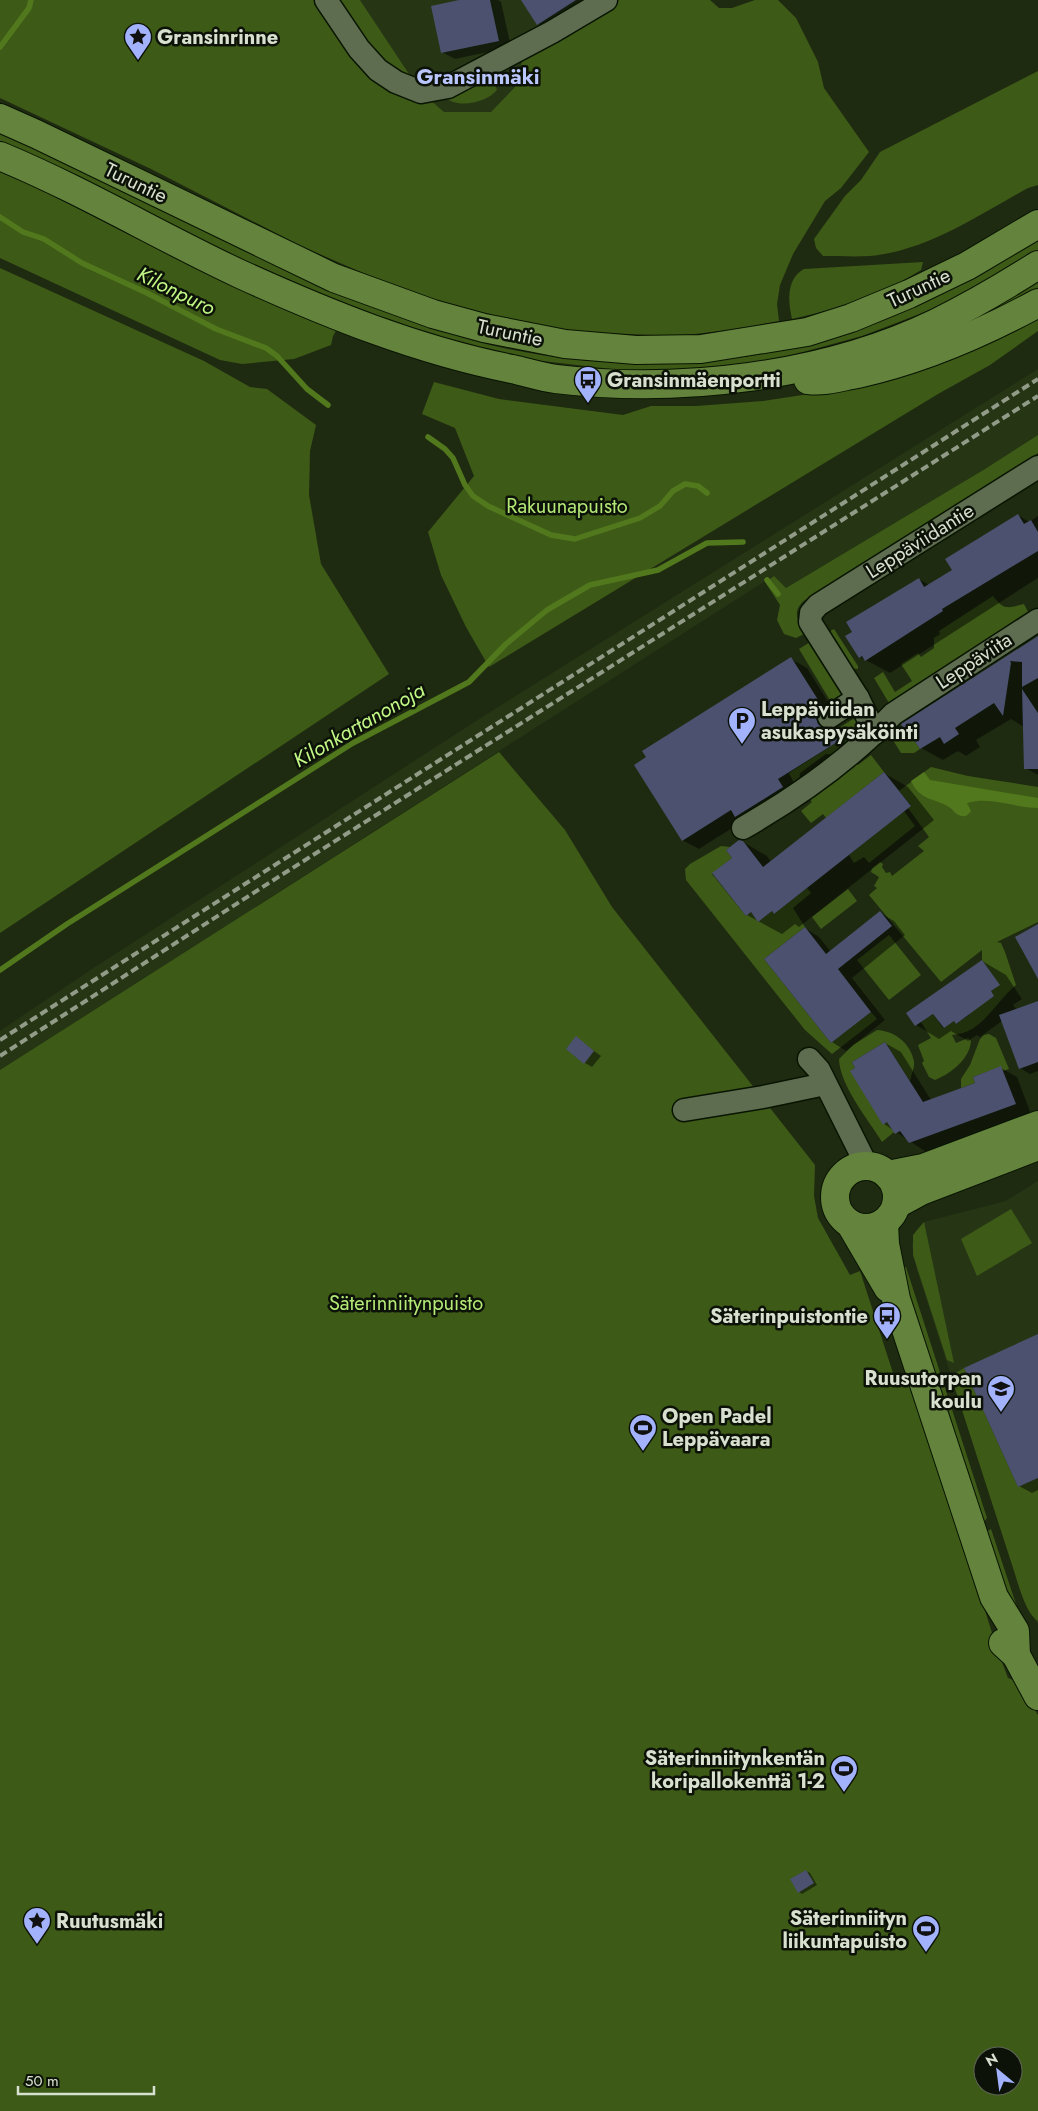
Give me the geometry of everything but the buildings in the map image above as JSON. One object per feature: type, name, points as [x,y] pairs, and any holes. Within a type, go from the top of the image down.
[{"type":"main road","name":"Turuntie","points":[[0,118],[334,278],[433,314],[484,328],[565,344],[636,350],[701,349],[807,332],[851,318],[909,294],[967,266],[1038,224]]},
{"type":"main road","name":"Turuntie","points":[[0,156],[237,272],[320,310],[382,333],[470,361],[555,378],[641,384],[701,382],[812,366],[864,351],[935,323],[1038,265]]},
{"type":"main road","points":[[759,375],[822,381],[874,370],[928,354],[1001,323],[1038,303]]},
{"type":"main road","points":[[896,1299],[872,1264],[851,1225],[839,1214],[836,1206],[836,1188],[839,1181],[849,1171],[923,1168],[1038,1125]]},
{"type":"main road","points":[[851,1225],[867,1229],[920,1191],[1038,1146]]},
{"type":"main road","points":[[876,1170],[896,1189],[885,1244],[896,1299],[994,1598],[1015,1632],[1016,1655],[1038,1696]]},
{"type":"street","points":[[326,0],[359,49],[378,70],[396,82],[421,92],[448,87],[552,32],[606,0]]},
{"type":"street","name":"Leppäviidantie","points":[[858,698],[810,622],[811,613],[818,605],[1038,467]]},
{"type":"street","name":"Leppäviita","points":[[743,828],[784,804],[875,733],[892,714],[1038,620]]},
{"type":"street","points":[[828,717],[858,698],[875,733]]},
{"type":"street","points":[[810,1059],[862,1156],[876,1170]]},
{"type":"street","points":[[684,1110],[763,1097],[825,1084]]},
{"type":"shaded area","points":[[360,0],[617,0],[524,55],[514,88],[491,112],[444,112],[421,92]]},
{"type":"shaded area","points":[[1038,369],[1038,435],[985,469],[786,588],[773,576],[0,1070],[0,1031],[92,969],[487,714]]},
{"type":"shaded area","points":[[924,772],[930,780],[1038,798],[1038,808],[976,801],[967,803],[971,811],[968,815],[956,814],[944,804],[923,796],[915,787],[911,781]]},
{"type":"shaded area","name":"Ruusutorpan koulu","points":[[1038,1181],[1038,1625],[1023,1598],[1015,1574],[917,1270],[912,1245],[916,1230],[924,1222],[1006,1201]]},
{"type":"green space","points":[[0,0],[360,0],[421,92],[444,112],[491,112],[514,88],[524,55],[617,0],[710,0],[719,8],[732,8],[755,0],[778,0],[796,18],[818,62],[824,88],[869,152],[841,188],[825,201],[793,254],[780,285],[777,304],[779,321],[738,329],[677,336],[556,331],[418,295],[377,279],[301,246],[151,169],[0,98]]},
{"type":"green space","points":[[1038,71],[1038,185],[1028,188],[952,230],[912,247],[891,253],[870,256],[823,256],[816,248],[814,239],[845,196],[861,180],[880,152]]},
{"type":"green space","points":[[486,80],[494,82],[497,90],[487,98],[473,103],[458,103],[446,98]]},
{"type":"green space","points":[[0,132],[245,251],[344,295],[430,327],[478,342],[536,354],[583,360],[678,363],[726,359],[773,352],[819,342],[864,328],[909,309],[953,288],[1038,240],[1038,251],[938,307],[862,336],[770,361],[693,369],[629,371],[542,361],[486,350],[384,321],[242,259],[0,141]]},
{"type":"green space","points":[[0,172],[34,186],[190,266],[337,329],[331,345],[294,359],[242,364],[220,360],[0,258]]},
{"type":"green space","points":[[923,262],[921,270],[883,293],[834,309],[792,319],[789,298],[791,284],[798,273],[804,269]]},
{"type":"green space","points":[[0,268],[204,361],[250,387],[267,389],[316,425],[310,451],[309,495],[321,564],[389,674],[0,933]]},
{"type":"green space","points":[[1038,282],[1038,296],[974,320]]},
{"type":"green space","name":"Rakuunapuisto","points":[[1038,308],[1038,331],[990,365],[938,394],[489,667],[466,627],[441,575],[428,532],[474,476],[455,428],[422,414],[434,382],[499,399],[623,415],[651,406],[696,406],[763,401],[816,393]]},
{"type":"green space","points":[[1038,435],[1038,453],[805,600],[797,612],[799,625],[804,634],[796,638],[784,634],[777,620],[780,605],[765,582],[774,576],[786,588],[985,469]]},
{"type":"green space","points":[[993,596],[1003,606],[1014,607],[1024,604],[1028,612],[889,703],[874,678],[883,672],[895,692],[912,681],[901,664],[918,653],[921,657],[934,648],[934,638],[940,634],[939,631]]},
{"type":"green space","points":[[834,629],[858,666],[858,669],[848,668],[825,634]]},
{"type":"green space","points":[[810,642],[842,695],[831,702],[799,649]]},
{"type":"green space","points":[[853,719],[858,720],[859,723],[853,741],[836,755],[826,754],[800,773],[799,783],[738,819],[794,783],[789,773],[842,739],[836,730]]},
{"type":"green space","points":[[903,729],[908,738],[911,736],[920,749],[914,753],[901,753],[891,737]]},
{"type":"green space","name":"Säterinniitynpuisto","points":[[499,752],[565,830],[612,907],[815,1165],[814,1196],[818,1218],[850,1275],[860,1271],[894,1376],[904,1373],[927,1421],[951,1490],[987,1616],[1008,1678],[1022,1688],[1038,1715],[1038,2111],[0,2111],[0,1070]]},
{"type":"green space","points":[[871,755],[884,772],[826,818],[823,814],[811,823],[801,811],[812,802],[808,797],[855,760],[858,765]]},
{"type":"green space","points":[[931,767],[968,776],[1038,787],[1038,922],[997,942],[1001,943],[1005,952],[1016,985],[980,1023],[963,1033],[952,1035],[956,1043],[968,1038],[971,1041],[970,1048],[958,1065],[947,1074],[935,1080],[929,1077],[922,1063],[924,1061],[918,1045],[931,1038],[921,1022],[933,1014],[943,1028],[954,1021],[956,1024],[969,1015],[966,1010],[999,984],[982,960],[982,950],[941,982],[869,895],[877,888],[874,886],[879,877],[871,872],[872,868],[880,862],[883,864],[882,867],[886,873],[890,872],[892,876],[924,851],[918,846],[929,837],[908,808],[911,805],[899,791]]},
{"type":"green space","points":[[904,811],[915,826],[869,863],[864,857],[854,863],[849,855]]},
{"type":"green space","points":[[721,846],[730,847],[726,850],[732,858],[712,874],[746,916],[751,912],[758,921],[772,911],[774,914],[807,888],[811,893],[793,908],[805,927],[764,959],[831,1043],[871,1012],[877,1019],[832,1054],[805,1030],[686,880],[685,869],[690,864]]},
{"type":"green space","points":[[848,889],[857,901],[821,929],[812,917]]},
{"type":"green space","points":[[889,935],[921,975],[889,1000],[857,960]]},
{"type":"green space","points":[[877,1030],[890,1033],[901,1039],[909,1049],[914,1061],[910,1081],[885,1042],[852,1062],[855,1068],[851,1071],[883,1124],[888,1122],[894,1132],[882,1142],[849,1091],[839,1059],[853,1045]]},
{"type":"green space","points":[[989,1034],[996,1038],[1009,1069],[1003,1071],[1000,1067],[973,1077],[975,1083],[961,1088],[961,1079],[970,1065],[980,1039],[984,1035]]},
{"type":"green space","points":[[1011,1209],[1032,1243],[977,1276],[961,1239]]},
{"type":"green space","points":[[924,1222],[954,1363],[947,1360],[913,1255],[913,1235]]},
{"type":"green space","points":[[906,1267],[987,1518],[983,1523],[986,1532],[991,1529],[1017,1607],[1012,1610],[989,1550],[899,1269]]},
{"type":"green space","points":[[964,1368],[1018,1487],[1038,1478],[1038,1621],[1030,1613],[1021,1593],[952,1379],[954,1374]]},
{"type":"waterway","points":[[0,47],[29,8],[31,0]]},
{"type":"waterway","name":"Kilonpuro","points":[[0,217],[23,232],[44,239],[82,263],[147,293],[216,329],[266,348],[277,356],[307,389],[328,405]]},
{"type":"waterway","name":"Kilonpuro","points":[[428,437],[445,449],[453,458],[465,485],[473,496],[488,506],[551,535],[575,539],[640,518],[660,506],[673,491],[685,484],[698,486],[707,493]]},
{"type":"waterway","name":"Kilonkartanonoja","points":[[0,970],[67,924],[353,743],[469,682],[506,644],[547,610],[590,585],[658,570],[707,543],[743,542]]},
{"type":"waterway","points":[[767,580],[778,594]]},
{"type":"railway","points":[[0,1040],[1038,379]]},
{"type":"railway","points":[[0,1056],[272,881],[1038,396]]},
{"type":"place","name":"Gransinrinne","points":[[138,61]]},
{"type":"place","name":"Gransinmäenportti","points":[[588,404]]},
{"type":"place","name":"Leppäviidan asukaspysäköinti","points":[[742,745]]},
{"type":"place","name":"Säterinpuistontie","points":[[887,1340]]},
{"type":"place","name":"Ruusutorpan koulu","points":[[1001,1413]]},
{"type":"place","name":"Open Padel Leppävaara","points":[[643,1452]]},
{"type":"place","name":"Säterinniitynkentän koripallokenttä 1-2","points":[[844,1793]]},
{"type":"place","name":"Ruutusmäki","points":[[37,1945]]},
{"type":"place","name":"Säterinniityn liikuntapuisto","points":[[926,1953]]},
{"type":"district","name":"Gransinmäki","points":[[478,77]]}]
